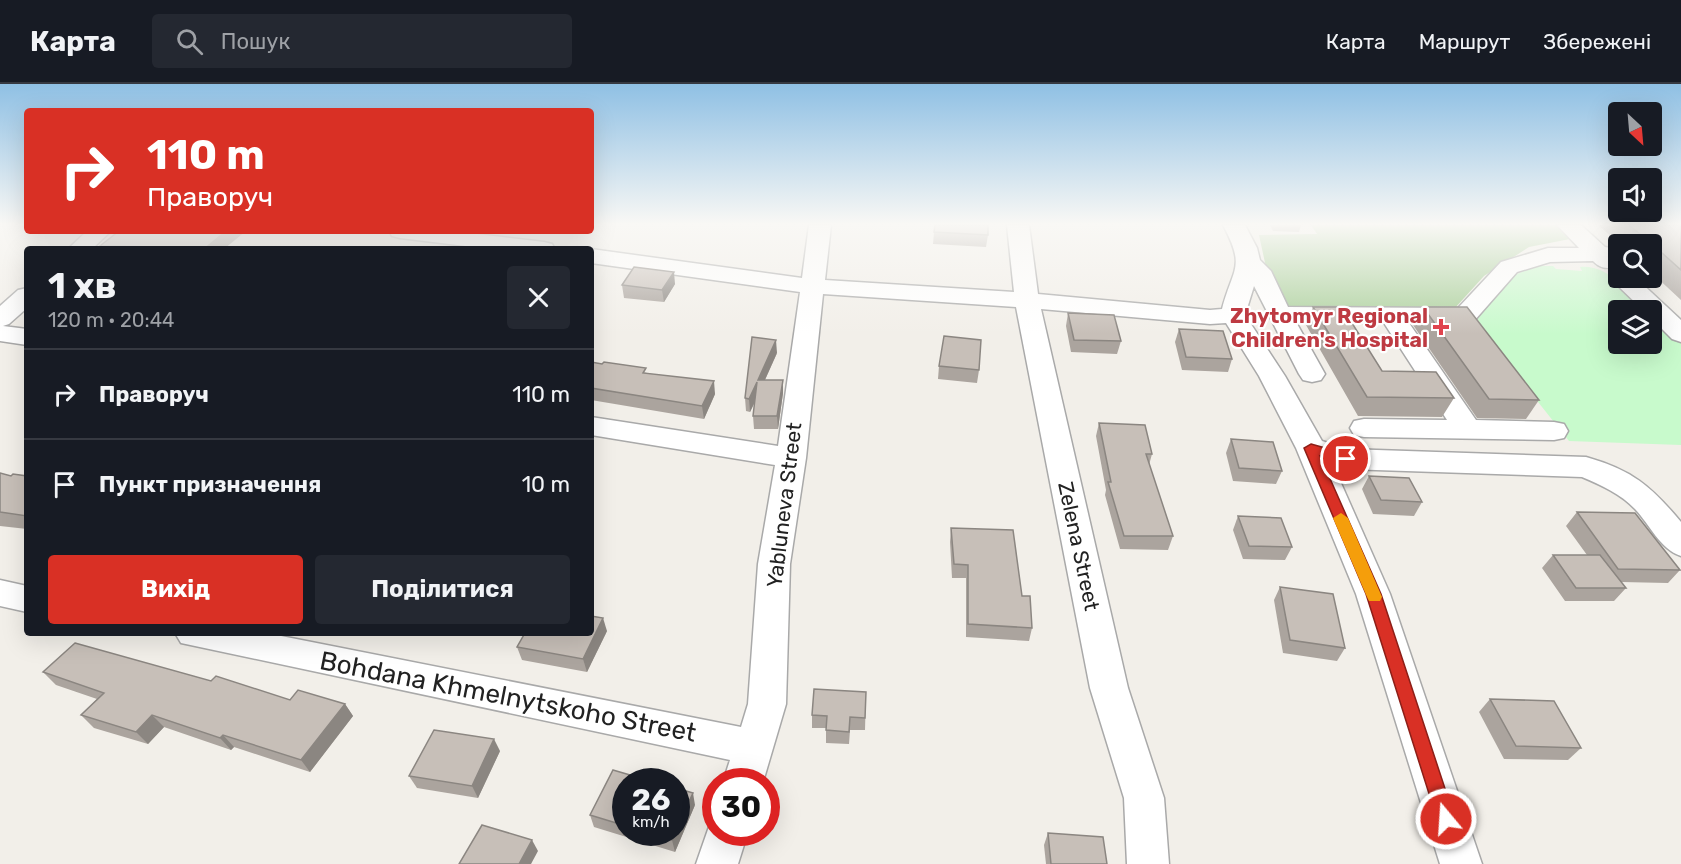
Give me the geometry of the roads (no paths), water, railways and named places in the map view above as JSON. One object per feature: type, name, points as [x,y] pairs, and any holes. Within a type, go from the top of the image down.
[{"type":"street","points":[[631,261],[811,286],[1028,300],[1210,317],[1233,315]]},
{"type":"street","name":"Yabluneva Street","points":[[747,768],[767,704],[774,564],[791,458],[815,261]]},
{"type":"street","name":"Zelena Street","points":[[1023,261],[1028,300],[1109,688],[1144,798],[1148,864]]},
{"type":"street","points":[[1279,314],[1392,316],[1472,326],[1509,267],[1527,261]]},
{"type":"street","points":[[1312,374],[1279,314],[1260,271],[1249,263],[1234,305],[1233,315],[1272,376],[1311,448],[1373,594],[1461,864]]},
{"type":"street","points":[[1633,288],[1681,334]]},
{"type":"street","points":[[0,319],[24,298]]},
{"type":"street","points":[[1392,316],[1468,430]]},
{"type":"street","points":[[0,333],[24,337]]},
{"type":"street","points":[[1364,428],[1554,431],[1534,405]]},
{"type":"street","points":[[594,426],[791,458]]},
{"type":"street","points":[[1311,448],[1346,459],[1586,467],[1617,480],[1645,500],[1681,544]]},
{"type":"street","points":[[0,594],[24,598]]},
{"type":"street","name":"Bohdana Khmelnytskoho Street","points":[[208,636],[753,747]]},
{"type":"street","points":[[717,864],[723,846]]},
{"type":"place","name":"Zhytomyr Regional Children's Hospital","points":[[1441,327]]}]
